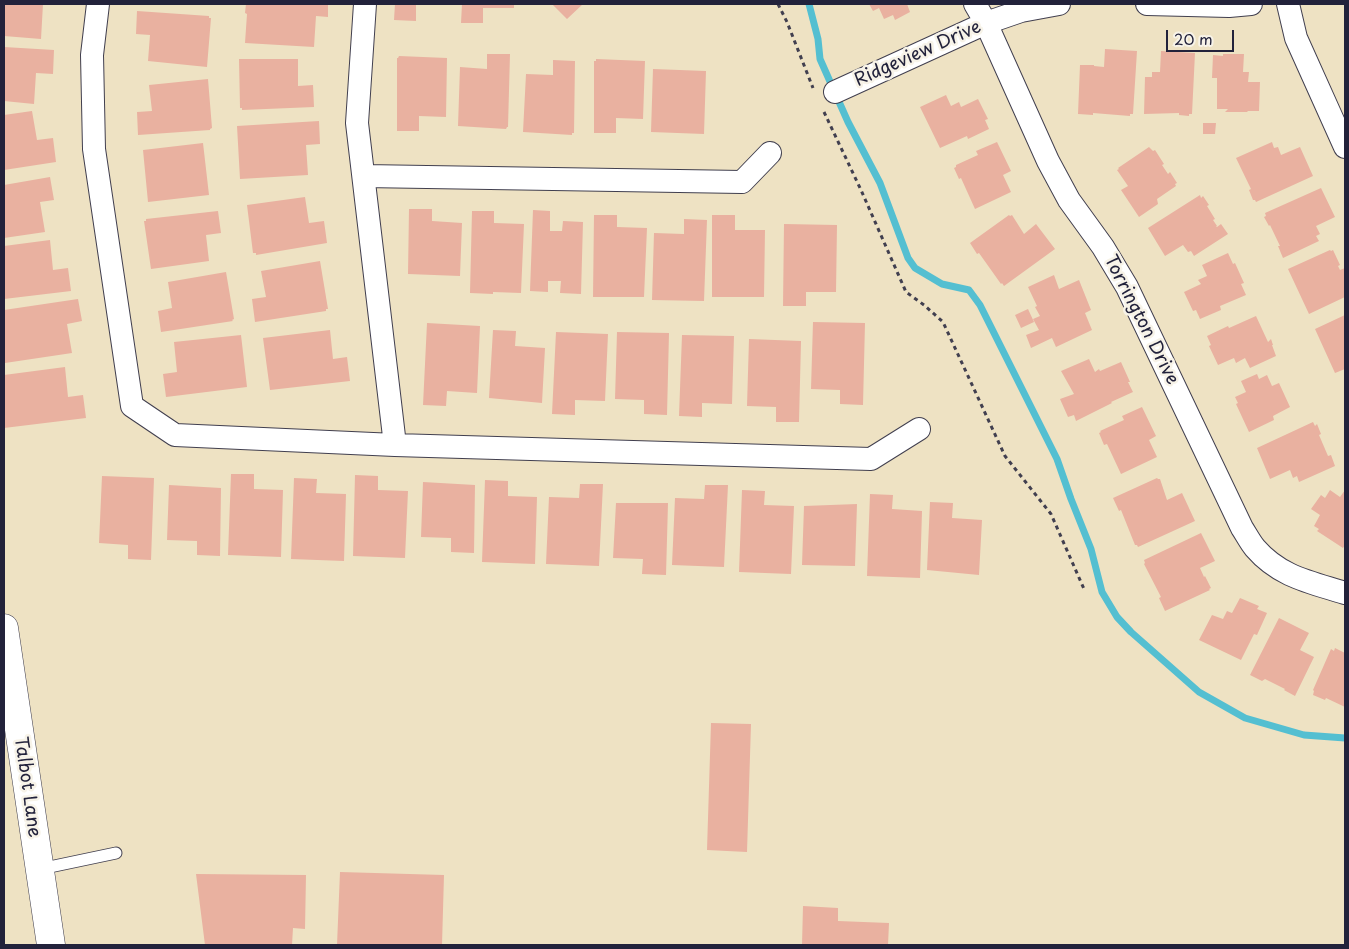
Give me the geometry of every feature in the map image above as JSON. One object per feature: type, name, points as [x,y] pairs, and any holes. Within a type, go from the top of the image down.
[{"type":"street","points":[[98,4],[92,55],[94,149],[132,406],[175,435],[395,445],[871,459],[919,429]]},
{"type":"street","points":[[365,4],[356,123],[364,176],[395,445]]},
{"type":"street","name":"Torrington Drive","points":[[975,4],[986,23],[1048,161],[1069,200],[1103,247],[1128,287],[1242,528],[1254,547],[1272,565],[1296,578],[1345,593]]},
{"type":"street","name":"Ridgeview Drive","points":[[826,93],[986,23],[1021,11],[1059,4]]},
{"type":"street","points":[[1147,4],[1230,6],[1251,4]]},
{"type":"street","points":[[1288,4],[1296,38],[1345,147]]},
{"type":"street","points":[[364,176],[742,182],[770,153]]},
{"type":"street","name":"Talbot Lane","points":[[4,628],[51,945]]},
{"type":"lane","points":[[40,869],[116,853]]},
{"type":"path","points":[[778,4],[826,93]]},
{"type":"path","points":[[824,111],[906,292],[943,322],[1005,456],[1051,514],[1084,590]]},
{"type":"building","points":[[4,4],[43,4],[41,39],[4,36]]},
{"type":"building","points":[[246,4],[328,4],[328,17],[316,16],[314,47],[245,43]]},
{"type":"building","points":[[395,4],[416,4],[416,21],[394,20]]},
{"type":"building","points":[[462,4],[514,4],[514,8],[483,8],[483,23],[461,23]]},
{"type":"building","points":[[552,4],[583,4],[567,19]]},
{"type":"building","points":[[869,4],[907,4],[910,12],[895,20],[893,15],[884,19],[879,8],[873,11]]},
{"type":"building","points":[[137,11],[209,16],[211,18],[207,67],[148,61],[150,35],[136,34]]},
{"type":"building","points":[[4,47],[54,50],[53,74],[36,73],[34,104],[4,101]]},
{"type":"building","points":[[1105,49],[1137,51],[1133,114],[1130,114],[1130,116],[1093,113],[1093,115],[1078,114],[1080,65],[1104,67]]},
{"type":"building","points":[[1161,51],[1195,53],[1192,114],[1189,114],[1189,116],[1179,115],[1179,113],[1144,114],[1145,77],[1152,77],[1152,72],[1160,72]]},
{"type":"building","points":[[487,54],[510,54],[508,127],[506,129],[458,126],[460,67],[487,69]]},
{"type":"building","points":[[1223,54],[1244,54],[1243,72],[1249,72],[1248,82],[1260,82],[1259,111],[1225,112],[1228,109],[1217,109],[1217,78],[1212,78],[1213,55],[1223,56]]},
{"type":"building","points":[[399,56],[447,58],[446,117],[419,116],[419,131],[397,131],[397,58]]},
{"type":"building","points":[[239,59],[298,59],[298,86],[313,85],[314,107],[242,110],[240,108]]},
{"type":"building","points":[[596,59],[645,61],[643,119],[616,118],[616,133],[594,133],[594,61]]},
{"type":"building","points":[[553,60],[575,61],[574,133],[572,135],[523,132],[526,74],[553,75]]},
{"type":"building","points":[[653,69],[706,71],[704,134],[651,132]]},
{"type":"building","points":[[208,79],[212,128],[210,130],[138,135],[137,112],[152,111],[149,85]]},
{"type":"building","points":[[946,95],[951,106],[959,102],[961,107],[978,99],[988,119],[985,120],[989,129],[968,139],[967,136],[940,148],[920,107]]},
{"type":"building","points":[[32,111],[37,140],[53,138],[56,162],[4,170],[4,115]]},
{"type":"building","points":[[319,121],[320,144],[306,145],[308,175],[240,179],[237,126]]},
{"type":"building","points":[[1203,123],[1216,123],[1215,134],[1203,134]]},
{"type":"building","points":[[997,142],[1011,171],[1003,175],[1011,192],[975,209],[961,178],[959,179],[954,168],[956,165],[978,155],[976,151]]},
{"type":"building","points":[[1272,142],[1274,148],[1278,147],[1281,155],[1300,147],[1313,176],[1256,202],[1253,200],[1249,190],[1251,189],[1236,158]]},
{"type":"building","points":[[203,143],[209,195],[148,202],[143,150]]},
{"type":"building","points":[[1149,147],[1153,151],[1155,150],[1168,174],[1170,172],[1177,183],[1175,184],[1176,186],[1157,199],[1158,204],[1139,217],[1121,190],[1128,186],[1117,170]]},
{"type":"building","points":[[50,177],[54,200],[40,202],[45,232],[4,238],[4,185]]},
{"type":"building","points":[[1321,188],[1335,217],[1316,226],[1320,234],[1316,236],[1319,241],[1283,258],[1278,246],[1280,246],[1264,217],[1266,216],[1265,213]]},
{"type":"building","points":[[1200,195],[1201,198],[1203,196],[1209,205],[1207,206],[1215,219],[1213,220],[1216,226],[1217,227],[1221,224],[1228,234],[1194,256],[1183,245],[1165,256],[1148,228]]},
{"type":"building","points":[[305,197],[309,223],[324,221],[327,243],[256,255],[256,253],[253,253],[247,205]]},
{"type":"building","points":[[409,209],[432,209],[432,221],[462,223],[460,276],[408,274]]},
{"type":"building","points":[[533,210],[550,211],[550,231],[562,231],[563,221],[583,222],[581,294],[560,293],[561,281],[548,281],[548,292],[530,291]]},
{"type":"building","points":[[218,211],[221,233],[206,235],[209,261],[151,269],[144,221],[146,219]]},
{"type":"building","points":[[472,211],[494,211],[494,223],[524,224],[521,293],[470,293]]},
{"type":"building","points":[[594,215],[617,215],[617,227],[647,228],[644,297],[593,297]]},
{"type":"building","points":[[712,215],[735,215],[735,230],[765,230],[764,297],[712,297]]},
{"type":"building","points":[[1009,215],[1012,215],[1024,234],[1036,224],[1055,249],[1004,286],[970,243]]},
{"type":"building","points":[[684,219],[707,220],[704,301],[652,300],[654,233],[684,234]]},
{"type":"building","points":[[784,224],[837,225],[836,292],[806,292],[806,306],[783,306]]},
{"type":"building","points":[[50,240],[53,270],[68,268],[71,291],[4,299],[4,246]]},
{"type":"building","points":[[1333,250],[1340,265],[1338,266],[1340,270],[1345,268],[1345,297],[1309,314],[1288,269]]},
{"type":"building","points":[[1228,253],[1244,283],[1241,284],[1246,295],[1220,306],[1221,310],[1200,319],[1196,310],[1193,311],[1184,292],[1201,284],[1198,280],[1207,276],[1202,265]]},
{"type":"building","points":[[320,261],[328,309],[326,311],[255,322],[252,299],[266,297],[261,271]]},
{"type":"building","points":[[226,272],[233,321],[161,332],[158,311],[172,308],[168,282]]},
{"type":"building","points":[[1054,275],[1059,289],[1079,280],[1091,310],[1085,313],[1092,330],[1056,347],[1052,338],[1031,348],[1026,335],[1039,330],[1033,319],[1040,316],[1028,287]]},
{"type":"building","points":[[78,299],[82,321],[67,324],[72,353],[5,363],[4,310]]},
{"type":"building","points":[[1028,309],[1034,322],[1021,328],[1015,315]]},
{"type":"building","points":[[1345,315],[1345,369],[1335,373],[1315,329]]},
{"type":"building","points":[[1256,316],[1268,342],[1271,339],[1276,356],[1250,368],[1245,358],[1236,363],[1234,358],[1218,365],[1209,346],[1211,345],[1207,336]]},
{"type":"building","points":[[813,322],[865,323],[863,405],[840,404],[840,390],[811,389]]},
{"type":"building","points":[[427,323],[480,326],[477,393],[447,391],[446,406],[423,405]]},
{"type":"building","points":[[330,330],[333,359],[347,357],[350,381],[270,390],[263,338]]},
{"type":"building","points":[[493,330],[516,331],[515,346],[545,348],[542,403],[489,398]]},
{"type":"building","points":[[556,332],[608,334],[605,401],[575,400],[575,415],[552,414]]},
{"type":"building","points":[[617,332],[669,333],[667,415],[644,414],[644,400],[615,399]]},
{"type":"building","points":[[241,335],[247,387],[166,397],[163,374],[177,372],[174,342]]},
{"type":"building","points":[[682,335],[734,336],[732,404],[702,403],[702,417],[679,416]]},
{"type":"building","points":[[749,339],[801,341],[799,422],[776,422],[776,407],[747,406]]},
{"type":"building","points":[[1089,359],[1095,372],[1121,362],[1133,392],[1076,421],[1074,415],[1068,417],[1060,399],[1074,394],[1061,371]]},
{"type":"building","points":[[65,367],[68,397],[83,395],[86,418],[4,428],[4,375]]},
{"type":"building","points":[[1257,374],[1259,379],[1267,375],[1272,386],[1279,383],[1290,407],[1273,416],[1274,420],[1249,432],[1236,404],[1238,403],[1235,397],[1246,392],[1241,381]]},
{"type":"building","points":[[1142,407],[1156,436],[1149,440],[1157,457],[1121,474],[1107,444],[1104,445],[1099,433],[1124,420],[1122,416]]},
{"type":"building","points":[[1313,422],[1315,426],[1317,424],[1321,434],[1319,435],[1328,456],[1331,455],[1335,466],[1299,482],[1297,476],[1293,478],[1290,470],[1270,479],[1257,448]]},
{"type":"building","points":[[231,474],[254,474],[254,489],[283,490],[281,557],[228,555]]},
{"type":"building","points":[[355,475],[378,476],[378,490],[408,491],[405,558],[353,556]]},
{"type":"building","points":[[102,476],[154,478],[151,560],[128,559],[128,545],[99,543]]},
{"type":"building","points":[[294,478],[317,479],[316,493],[346,494],[344,561],[291,559]]},
{"type":"building","points":[[1157,478],[1160,479],[1167,500],[1182,493],[1195,521],[1138,547],[1135,545],[1121,510],[1119,511],[1113,498]]},
{"type":"building","points":[[485,480],[508,481],[508,496],[537,497],[535,564],[482,562]]},
{"type":"building","points":[[423,482],[475,485],[474,553],[451,552],[451,538],[421,537]]},
{"type":"building","points":[[580,484],[603,484],[599,566],[546,564],[549,497],[579,498]]},
{"type":"building","points":[[169,485],[221,488],[220,556],[197,555],[197,541],[167,540]]},
{"type":"building","points":[[705,485],[728,485],[724,567],[672,565],[675,498],[704,499]]},
{"type":"building","points":[[742,490],[765,491],[764,505],[794,506],[791,574],[739,572]]},
{"type":"building","points":[[1330,490],[1340,497],[1345,490],[1345,545],[1343,548],[1317,531],[1319,529],[1314,526],[1320,515],[1311,509],[1321,495],[1325,498]]},
{"type":"building","points":[[870,494],[893,495],[892,509],[922,511],[920,578],[867,576]]},
{"type":"building","points":[[930,502],[953,503],[952,518],[982,520],[979,575],[927,570]]},
{"type":"building","points":[[616,503],[668,503],[666,575],[642,574],[643,559],[613,558]]},
{"type":"building","points":[[857,504],[855,566],[802,565],[804,506]]},
{"type":"building","points":[[1201,533],[1215,561],[1200,568],[1211,588],[1165,611],[1159,598],[1161,597],[1144,564],[1144,560]]},
{"type":"building","points":[[1240,598],[1259,606],[1257,609],[1267,613],[1257,635],[1254,634],[1241,660],[1199,640],[1212,615],[1223,619],[1227,611],[1232,613]]},
{"type":"building","points":[[1279,618],[1309,633],[1300,650],[1314,657],[1295,696],[1265,679],[1262,681],[1250,675]]},
{"type":"building","points":[[1335,648],[1345,653],[1345,707],[1326,698],[1325,700],[1313,695],[1313,690],[1331,649],[1334,651]]},
{"type":"building","points":[[711,723],[751,724],[747,852],[707,850]]},
{"type":"building","points":[[340,872],[444,875],[442,945],[337,945]]},
{"type":"building","points":[[196,874],[306,875],[305,929],[293,928],[292,945],[205,945]]},
{"type":"building","points":[[803,906],[838,908],[838,921],[889,923],[888,945],[802,945]]},
{"type":"waterway","points":[[809,4],[818,39],[820,59],[848,122],[880,183],[908,258],[915,268],[942,284],[969,290],[980,305],[1057,459],[1091,549],[1102,592],[1117,617],[1131,632],[1199,692],[1245,718],[1304,735],[1345,738]]}]
